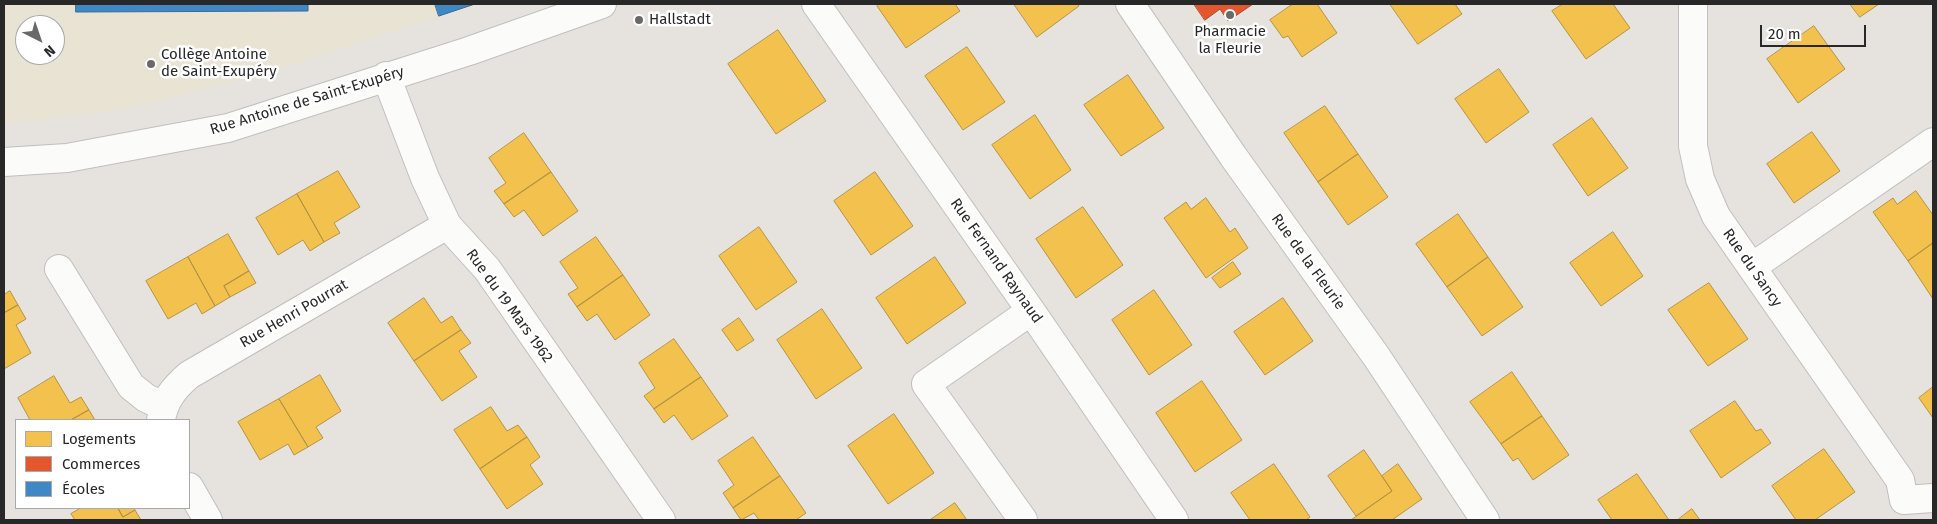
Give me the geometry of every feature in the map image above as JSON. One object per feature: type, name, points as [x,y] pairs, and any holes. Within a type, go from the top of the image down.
[{"type":"street","name":"Rue Antoine de Saint-Exupéry","points":[[4,162],[67,158],[228,128],[336,95],[386,76],[470,51],[602,4]]},
{"type":"street","name":"Rue Fernand Raynaud","points":[[816,4],[1031,310],[1174,520]]},
{"type":"street","name":"Rue de la Fleurie","points":[[1130,4],[1232,156],[1376,356],[1486,520]]},
{"type":"street","name":"Rue du Sancy","points":[[1694,4],[1693,146],[1699,171],[1716,216],[1900,480],[1900,510]]},
{"type":"street","name":"Rue du 19 Mars 1962","points":[[386,76],[425,178],[447,225],[487,269],[661,520]]},
{"type":"street","points":[[1752,267],[1932,145]]},
{"type":"street","name":"Rue Henri Pourrat","points":[[162,413],[175,387],[189,375],[447,225]]},
{"type":"street","points":[[59,268],[131,386],[162,413]]},
{"type":"street","points":[[1023,520],[926,384],[1031,310]]},
{"type":"street","points":[[190,489],[208,520]]},
{"type":"street","points":[[1900,510],[1933,498]]},
{"type":"shaded area","name":"Collège Antoine de Saint-Exupéry","points":[[4,4],[475,4],[272,72],[130,108],[34,121],[4,122]]},
{"type":"building: Logements","points":[[879,4],[955,4],[960,11],[906,48],[877,6]]},
{"type":"building: Logements","points":[[1014,4],[1078,4],[1079,6],[1037,37]]},
{"type":"building: Logements","points":[[1293,4],[1317,4],[1337,33],[1302,57],[1288,36],[1283,38],[1270,20]]},
{"type":"building: Logements","points":[[1390,4],[1455,4],[1462,14],[1418,44]]},
{"type":"building: Logements","points":[[1563,4],[1613,4],[1630,28],[1586,59],[1552,11]]},
{"type":"building: Logements","points":[[1850,4],[1879,4],[1860,17]]},
{"type":"building: Logements","points":[[1814,26],[1845,69],[1798,103],[1767,59]]},
{"type":"building: Logements","points":[[778,30],[826,101],[776,134],[728,64]]},
{"type":"building: Logements","points":[[967,47],[1005,102],[963,130],[925,76]]},
{"type":"building: Logements","points":[[1499,69],[1529,112],[1486,143],[1455,99]]},
{"type":"building: Logements","points":[[1128,75],[1164,128],[1121,156],[1084,105]]},
{"type":"building: Logements","points":[[1325,106],[1358,154],[1318,182],[1284,133]]},
{"type":"building: Logements","points":[[1035,115],[1071,170],[1030,199],[992,145]]},
{"type":"building: Logements","points":[[1592,118],[1628,168],[1588,196],[1553,145]]},
{"type":"building: Logements","points":[[1812,132],[1840,171],[1794,203],[1767,164]]},
{"type":"building: Logements","points":[[524,133],[551,172],[504,204],[494,191],[506,183],[489,158]]},
{"type":"building: Logements","points":[[1358,154],[1388,197],[1348,225],[1318,182]]},
{"type":"building: Logements","points":[[338,171],[360,207],[334,223],[340,233],[324,242],[297,194]]},
{"type":"building: Logements","points":[[551,172],[578,211],[543,236],[524,210],[514,217],[504,204]]},
{"type":"building: Logements","points":[[875,172],[913,226],[871,255],[834,201]]},
{"type":"building: Logements","points":[[1916,191],[1933,215],[1933,243],[1908,261],[1873,212],[1893,198],[1897,204]]},
{"type":"building: Logements","points":[[297,194],[324,242],[310,251],[303,240],[278,255],[256,218]]},
{"type":"building: Logements","points":[[1206,198],[1230,232],[1235,228],[1248,248],[1206,278],[1164,218],[1186,202],[1191,209]]},
{"type":"building: Logements","points":[[1083,207],[1123,265],[1076,298],[1036,239]]},
{"type":"building: Logements","points":[[1458,214],[1488,257],[1447,287],[1416,244]]},
{"type":"building: Logements","points":[[759,227],[797,282],[756,310],[719,256]]},
{"type":"building: Logements","points":[[1613,232],[1643,276],[1601,306],[1570,263]]},
{"type":"building: Logements","points":[[228,234],[249,271],[224,286],[230,297],[215,306],[188,257]]},
{"type":"building: Logements","points":[[596,237],[623,275],[577,307],[568,294],[578,288],[560,262]]},
{"type":"building: Logements","points":[[1933,243],[1933,299],[1908,261]]},
{"type":"building: Logements","points":[[188,257],[215,306],[202,314],[196,303],[168,319],[146,281]]},
{"type":"building: Logements","points":[[935,257],[966,303],[907,344],[876,298]]},
{"type":"building: Logements","points":[[1488,257],[1523,307],[1482,336],[1447,287]]},
{"type":"building: Logements","points":[[1233,262],[1241,274],[1220,288],[1212,278]]},
{"type":"building: Logements","points":[[249,271],[256,283],[230,297],[224,286]]},
{"type":"building: Logements","points":[[623,275],[650,315],[615,340],[597,314],[587,321],[577,307]]},
{"type":"building: Logements","points":[[1709,283],[1748,339],[1708,366],[1668,310]]},
{"type":"building: Logements","points":[[1154,290],[1192,345],[1149,375],[1112,320]]},
{"type":"building: Logements","points":[[10,291],[18,305],[4,313],[4,295]]},
{"type":"building: Logements","points":[[424,298],[441,323],[452,316],[461,330],[414,361],[388,323]]},
{"type":"building: Logements","points":[[1283,298],[1313,341],[1265,375],[1234,332]]},
{"type":"building: Logements","points":[[18,305],[26,319],[16,325],[31,353],[4,369],[4,313]]},
{"type":"building: Logements","points":[[822,309],[862,368],[816,399],[777,340]]},
{"type":"building: Logements","points":[[739,318],[754,340],[737,351],[722,330]]},
{"type":"building: Logements","points":[[461,330],[471,343],[459,351],[477,377],[442,401],[414,361]]},
{"type":"building: Logements","points":[[674,339],[701,377],[654,409],[644,396],[655,388],[639,363]]},
{"type":"building: Logements","points":[[1512,372],[1542,416],[1501,444],[1470,402]]},
{"type":"building: Logements","points":[[320,375],[341,411],[316,427],[323,438],[308,447],[279,399]]},
{"type":"building: Logements","points":[[54,376],[70,403],[81,397],[89,410],[73,419],[29,419],[18,398]]},
{"type":"building: Logements","points":[[701,377],[728,416],[692,440],[674,415],[664,423],[654,409]]},
{"type":"building: Logements","points":[[1202,381],[1242,440],[1195,472],[1156,413]]},
{"type":"building: Logements","points":[[1933,387],[1933,418],[1919,398]]},
{"type":"building: Logements","points":[[279,399],[308,447],[294,455],[288,444],[260,460],[238,422]]},
{"type":"building: Logements","points":[[1735,401],[1756,431],[1761,429],[1771,443],[1721,478],[1690,431]]},
{"type":"building: Logements","points":[[491,407],[507,431],[518,425],[527,437],[480,469],[454,430]]},
{"type":"building: Logements","points":[[89,410],[94,419],[73,419]]},
{"type":"building: Logements","points":[[894,414],[934,473],[888,504],[848,446]]},
{"type":"building: Logements","points":[[1542,416],[1569,455],[1533,480],[1518,458],[1513,461],[1501,444]]},
{"type":"building: Logements","points":[[527,437],[540,457],[530,465],[543,484],[507,509],[480,469]]},
{"type":"building: Logements","points":[[753,437],[780,476],[733,508],[723,493],[734,485],[718,461]]},
{"type":"building: Logements","points":[[1824,449],[1855,492],[1815,520],[1796,520],[1772,486]]},
{"type":"building: Logements","points":[[1364,450],[1392,491],[1356,516],[1328,476]]},
{"type":"building: Logements","points":[[1274,464],[1310,517],[1306,520],[1250,520],[1231,493]]},
{"type":"building: Logements","points":[[1398,464],[1422,499],[1392,520],[1351,520],[1392,491],[1382,476]]},
{"type":"building: Logements","points":[[1637,474],[1669,520],[1612,520],[1598,500]]},
{"type":"building: Logements","points":[[780,476],[806,513],[796,520],[759,520],[754,513],[741,520],[733,508]]},
{"type":"building: Logements","points":[[955,503],[967,520],[930,520]]},
{"type":"building: Logements","points":[[79,509],[119,509],[123,517],[135,510],[141,520],[75,520],[71,514]]},
{"type":"building: Logements","points":[[119,509],[134,509],[135,510],[123,517]]},
{"type":"building: Logements","points":[[1692,509],[1700,520],[1679,519]]},
{"type":"building: Commerces","name":"Pharmacie la Fleurie","points":[[1194,4],[1253,4],[1228,21],[1220,9],[1205,20]]},
{"type":"building: Écoles","points":[[76,4],[308,4],[308,11],[76,12]]},
{"type":"building: Écoles","points":[[435,4],[475,4],[439,16]]},
{"type":"place","name":"Pharmacie la Fleurie","points":[[1230,15]]},
{"type":"place","name":"Hallstadt","points":[[639,20]]},
{"type":"place","name":"Collège Antoine de Saint-Exupéry","points":[[151,64]]}]
